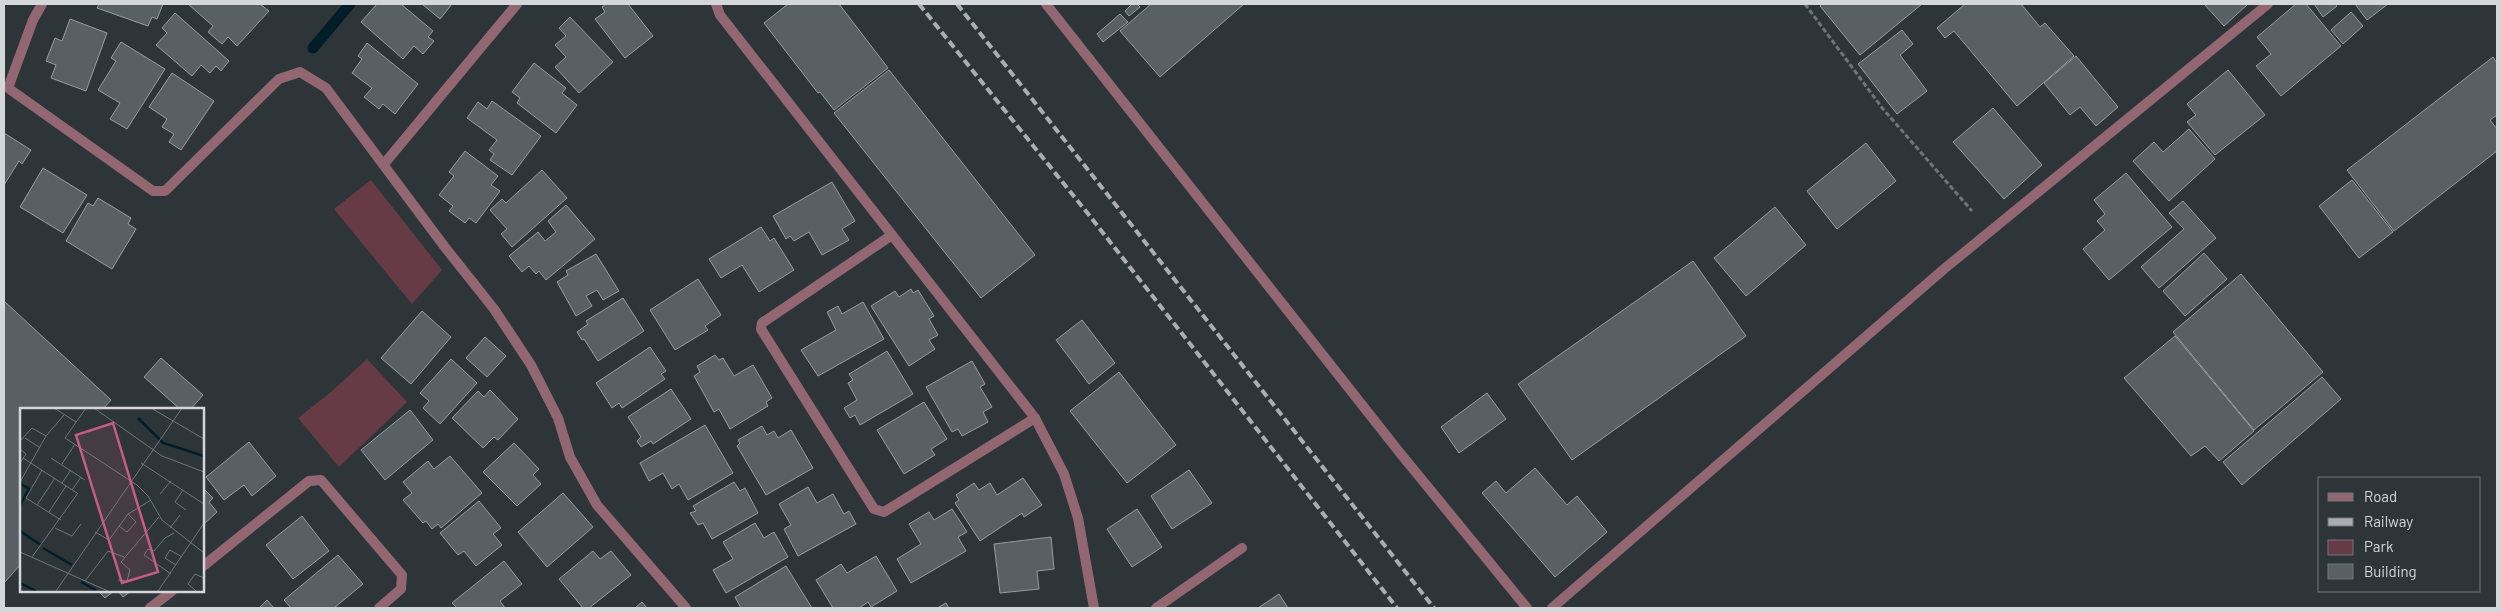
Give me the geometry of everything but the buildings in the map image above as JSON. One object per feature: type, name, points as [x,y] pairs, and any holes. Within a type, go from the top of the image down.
[{"type":"street","points":[[42,4],[33,20],[8,88],[153,191],[165,191],[279,79],[300,72],[326,88],[444,246],[494,309],[531,365],[558,418],[570,457],[597,505],[686,608]]},
{"type":"street","points":[[384,164],[516,4]]},
{"type":"street","points":[[716,4],[720,15],[1035,418],[1064,474],[1078,518],[1094,608]]},
{"type":"street","points":[[1046,4],[1382,429],[1527,608]]},
{"type":"street","points":[[1552,608],[1944,269],[2268,4]]},
{"type":"street","points":[[892,235],[762,323],[761,329],[874,509],[884,512],[1035,418]]},
{"type":"street","points":[[204,565],[309,481],[321,480],[402,575],[401,589],[379,608]]},
{"type":"street","points":[[1156,608],[1242,548]]},
{"type":"street","points":[[150,608],[171,592]]},
{"type":"path","points":[[1805,4],[1882,109],[1991,232]]},
{"type":"green space","points":[[371,180],[442,270],[412,304],[334,209]]},
{"type":"green space","points":[[367,359],[407,402],[339,467],[298,418],[331,392]]},
{"type":"waterway","points":[[313,48],[350,4]]},
{"type":"railway","points":[[919,4],[1089,215],[1397,608]]},
{"type":"railway","points":[[957,4],[1434,608]]}]
